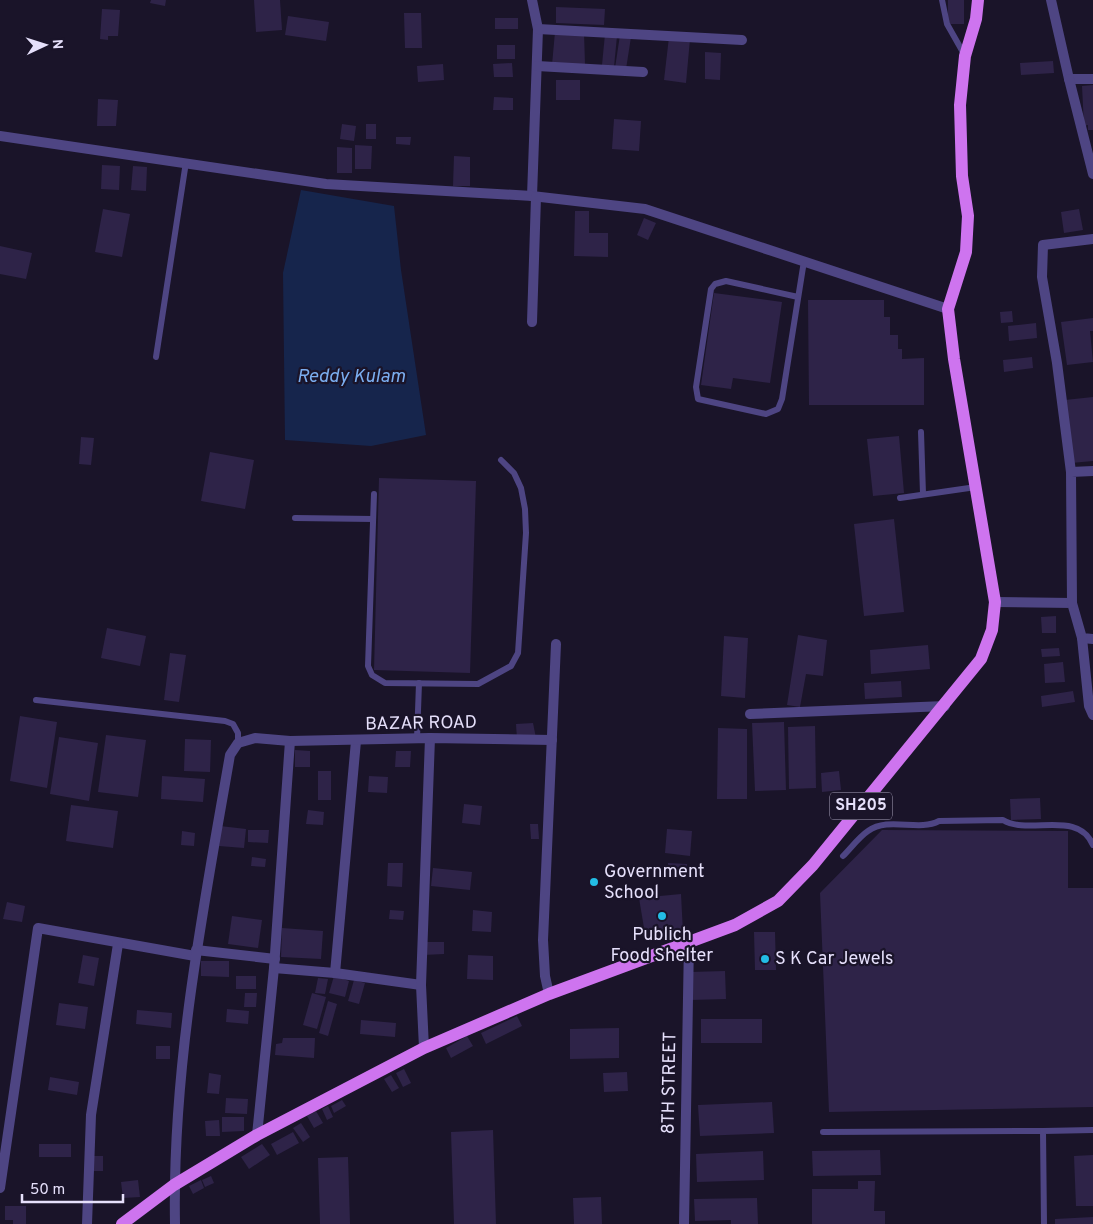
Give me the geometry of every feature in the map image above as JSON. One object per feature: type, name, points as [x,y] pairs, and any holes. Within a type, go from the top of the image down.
[{"type":"main road","name":"SH205","points":[[122,1224],[174,1185],[256,1135],[424,1048],[549,994],[734,925],[778,901],[812,865],[982,659],[992,630],[995,602],[954,359],[948,309],[966,252],[968,216],[962,176],[960,105],[965,56],[976,19],[978,0]]},
{"type":"street","points":[[532,0],[538,29],[532,322]]},
{"type":"street","points":[[1051,0],[1093,174]]},
{"type":"street","points":[[538,29],[742,40]]},
{"type":"street","points":[[537,66],[643,72]]},
{"type":"street","points":[[1069,79],[1093,79]]},
{"type":"street","points":[[0,136],[326,184],[534,196],[645,209],[948,309]]},
{"type":"street","points":[[1093,239],[1043,245],[1042,277],[1072,472],[1072,604],[1088,639],[1090,706],[1093,715]]},
{"type":"street","points":[[1072,472],[1093,471]]},
{"type":"street","points":[[995,602],[1072,604]]},
{"type":"street","points":[[549,994],[545,976],[543,940],[556,644]]},
{"type":"street","points":[[750,714],[945,706]]},
{"type":"street","name":"BAZAR ROAD","points":[[238,743],[255,738],[290,741],[430,738],[552,740]]},
{"type":"street","points":[[424,1048],[421,985],[430,738]]},
{"type":"street","points":[[256,1135],[274,964],[290,741]]},
{"type":"street","points":[[336,973],[356,741]]},
{"type":"street","points":[[175,1224],[176,1116],[196,953],[230,756],[238,743]]},
{"type":"street","points":[[0,1188],[4,1126],[38,928],[118,944],[196,953],[421,985]]},
{"type":"street","name":"8TH STREET","points":[[684,1224],[689,942]]},
{"type":"street","points":[[86,1224],[91,1115],[118,944]]},
{"type":"lane","points":[[942,0],[947,24],[965,56]]},
{"type":"lane","points":[[156,357],[186,162]]},
{"type":"lane","points":[[798,296],[726,281],[715,284],[712,289],[696,387],[698,399],[766,414],[778,409],[782,399],[804,262]]},
{"type":"lane","points":[[921,432],[923,494]]},
{"type":"lane","points":[[374,494],[368,666],[372,675],[385,683],[478,684],[511,666],[518,653],[526,533],[525,509],[521,488],[514,473],[501,460]]},
{"type":"lane","points":[[900,498],[976,486]]},
{"type":"lane","points":[[295,518],[373,519]]},
{"type":"lane","points":[[417,739],[419,683]]},
{"type":"lane","points":[[36,700],[225,721],[234,724],[238,733],[238,743]]},
{"type":"lane","points":[[844,856],[868,831],[876,827],[892,824],[933,824],[939,821],[1003,820],[1019,825],[1064,826],[1082,830],[1090,838],[1093,845]]},
{"type":"lane","points":[[823,1132],[1093,1130]]},
{"type":"lane","points":[[1043,1131],[1044,1224]]},
{"type":"water","name":"Reddy Kulam","points":[[301,190],[394,206],[401,270],[426,435],[371,446],[285,440],[283,273]]},
{"type":"building","points":[[151,0],[166,0],[165,6],[150,3]]},
{"type":"building","points":[[254,0],[280,0],[282,30],[256,32]]},
{"type":"building","points":[[948,0],[964,0],[964,24],[948,24]]},
{"type":"building","points":[[556,7],[605,9],[604,25],[556,23]]},
{"type":"building","points":[[102,9],[120,10],[118,36],[108,36],[108,40],[100,39]]},
{"type":"building","points":[[404,13],[421,13],[422,48],[405,48]]},
{"type":"building","points":[[288,16],[329,22],[326,41],[285,35]]},
{"type":"building","points":[[495,18],[518,18],[518,29],[495,29]]},
{"type":"building","points":[[555,32],[584,33],[585,65],[552,65]]},
{"type":"building","points":[[605,34],[617,36],[614,67],[602,65]]},
{"type":"building","points":[[620,35],[631,37],[626,69],[615,68]]},
{"type":"building","points":[[669,37],[690,39],[686,83],[664,80]]},
{"type":"building","points":[[497,45],[515,45],[515,59],[497,59]]},
{"type":"building","points":[[705,52],[721,53],[720,80],[705,79]]},
{"type":"building","points":[[1053,61],[1054,73],[1021,75],[1020,63]]},
{"type":"building","points":[[512,63],[513,77],[494,77],[493,64]]},
{"type":"building","points":[[443,64],[444,80],[418,82],[417,66]]},
{"type":"building","points":[[556,80],[580,80],[580,100],[556,100]]},
{"type":"building","points":[[1093,85],[1093,130],[1088,130],[1088,125],[1084,126],[1082,86]]},
{"type":"building","points":[[494,97],[513,98],[513,110],[493,110]]},
{"type":"building","points":[[98,99],[118,100],[116,126],[97,126]]},
{"type":"building","points":[[614,119],[641,121],[639,151],[612,149]]},
{"type":"building","points":[[342,124],[356,126],[354,141],[340,139]]},
{"type":"building","points":[[366,124],[376,124],[376,139],[366,139]]},
{"type":"building","points":[[396,137],[411,137],[410,145],[396,144]]},
{"type":"building","points":[[355,145],[372,146],[371,169],[355,169]]},
{"type":"building","points":[[337,147],[352,148],[352,173],[337,173]]},
{"type":"building","points":[[454,156],[470,157],[470,186],[453,186]]},
{"type":"building","points":[[102,165],[120,166],[119,190],[101,189]]},
{"type":"building","points":[[133,166],[147,167],[146,191],[131,190]]},
{"type":"building","points":[[103,209],[130,214],[122,257],[95,252]]},
{"type":"building","points":[[1079,209],[1083,230],[1064,233],[1061,212]]},
{"type":"building","points":[[575,211],[589,211],[589,233],[608,233],[608,257],[574,256]]},
{"type":"building","points":[[644,218],[656,223],[648,240],[637,235]]},
{"type":"building","points":[[0,246],[32,253],[26,279],[0,274]]},
{"type":"building","points":[[714,293],[782,302],[770,383],[733,378],[731,389],[701,385]]},
{"type":"building","points":[[808,300],[884,300],[884,317],[890,317],[890,335],[898,335],[898,349],[902,349],[902,359],[924,358],[924,405],[809,405]]},
{"type":"building","points":[[1012,311],[1013,322],[1001,323],[1000,312]]},
{"type":"building","points":[[1093,318],[1093,331],[1090,331],[1093,362],[1067,365],[1061,322]]},
{"type":"building","points":[[1036,323],[1037,338],[1009,341],[1008,326]]},
{"type":"building","points":[[1032,357],[1033,368],[1004,372],[1003,360]]},
{"type":"building","points":[[1093,397],[1093,461],[1071,463],[1065,400]]},
{"type":"building","points":[[899,436],[904,493],[873,496],[867,439]]},
{"type":"building","points":[[81,437],[94,438],[91,465],[79,464]]},
{"type":"building","points":[[210,452],[254,460],[245,509],[201,501]]},
{"type":"building","points":[[379,478],[476,481],[470,673],[374,670]]},
{"type":"building","points":[[894,519],[904,612],[864,616],[854,524]]},
{"type":"building","points":[[1056,616],[1056,633],[1042,633],[1041,617]]},
{"type":"building","points":[[107,628],[146,636],[140,666],[101,658]]},
{"type":"building","points":[[798,635],[827,640],[823,676],[806,674],[800,707],[787,705]]},
{"type":"building","points":[[724,636],[748,638],[745,698],[721,696]]},
{"type":"building","points":[[928,645],[930,669],[871,674],[870,650]]},
{"type":"building","points":[[1059,648],[1060,656],[1042,657],[1041,649]]},
{"type":"building","points":[[170,653],[186,655],[179,702],[164,700]]},
{"type":"building","points":[[1063,662],[1065,682],[1045,683],[1044,664]]},
{"type":"building","points":[[901,681],[902,697],[865,699],[864,683]]},
{"type":"building","points":[[1073,691],[1075,702],[1042,707],[1041,696]]},
{"type":"building","points":[[20,716],[57,722],[47,788],[10,781]]},
{"type":"building","points":[[784,722],[786,790],[755,791],[752,723]]},
{"type":"building","points":[[533,723],[536,738],[517,739],[516,724]]},
{"type":"building","points":[[815,726],[816,788],[789,789],[788,727]]},
{"type":"building","points":[[718,728],[747,729],[747,799],[717,799]]},
{"type":"building","points":[[106,735],[146,740],[138,797],[98,792]]},
{"type":"building","points":[[59,737],[98,743],[89,801],[50,794]]},
{"type":"building","points":[[185,739],[211,740],[210,772],[184,771]]},
{"type":"building","points":[[295,750],[310,751],[310,767],[295,767]]},
{"type":"building","points":[[396,751],[411,751],[410,767],[395,767]]},
{"type":"building","points":[[318,771],[331,771],[331,800],[318,800]]},
{"type":"building","points":[[839,771],[841,790],[822,792],[821,773]]},
{"type":"building","points":[[162,776],[205,779],[203,802],[161,799]]},
{"type":"building","points":[[369,776],[388,777],[387,793],[368,792]]},
{"type":"building","points":[[1040,798],[1041,819],[1011,820],[1010,799]]},
{"type":"building","points":[[464,804],[482,806],[480,825],[462,823]]},
{"type":"building","points":[[71,805],[118,811],[113,848],[66,841]]},
{"type":"building","points":[[308,810],[324,812],[323,825],[306,824]]},
{"type":"building","points":[[530,824],[538,824],[539,839],[531,839]]},
{"type":"building","points":[[220,826],[246,829],[244,848],[219,846]]},
{"type":"building","points":[[667,829],[692,831],[690,856],[665,853]]},
{"type":"building","points":[[248,830],[269,830],[268,843],[248,842]]},
{"type":"building","points":[[882,830],[1068,831],[1068,888],[1093,888],[1093,1107],[829,1112],[820,893]]},
{"type":"building","points":[[182,831],[195,833],[194,846],[181,845]]},
{"type":"building","points":[[252,857],[266,859],[265,867],[251,866]]},
{"type":"building","points":[[388,863],[403,863],[402,887],[387,886]]},
{"type":"building","points":[[668,863],[687,864],[687,876],[668,875]]},
{"type":"building","points":[[433,868],[472,872],[470,890],[431,886]]},
{"type":"building","name":"Publich Food Shelter","points":[[681,894],[683,933],[646,940],[639,898]]},
{"type":"building","points":[[7,902],[25,906],[22,922],[3,919]]},
{"type":"building","points":[[390,910],[404,911],[403,920],[389,919]]},
{"type":"building","points":[[473,910],[492,912],[491,932],[472,931]]},
{"type":"building","points":[[232,916],[262,920],[258,948],[228,944]]},
{"type":"building","points":[[282,928],[323,931],[321,959],[281,957]]},
{"type":"building","name":"S K Car Jewels","points":[[754,932],[775,932],[776,970],[755,970]]},
{"type":"building","points":[[423,942],[444,942],[444,954],[423,955]]},
{"type":"building","points":[[83,955],[99,958],[94,986],[78,983]]},
{"type":"building","points":[[468,955],[493,956],[493,980],[467,979]]},
{"type":"building","points":[[201,961],[229,961],[229,977],[201,976]]},
{"type":"building","points":[[725,971],[726,999],[690,1000],[690,972]]},
{"type":"building","points":[[236,976],[256,976],[256,989],[236,989]]},
{"type":"building","points":[[334,976],[349,981],[345,997],[329,993]]},
{"type":"building","points":[[318,978],[328,979],[325,994],[315,993]]},
{"type":"building","points":[[354,980],[365,983],[359,1004],[348,1001]]},
{"type":"building","points":[[245,993],[257,993],[256,1007],[244,1007]]},
{"type":"building","points":[[312,993],[326,997],[317,1029],[303,1025]]},
{"type":"building","points":[[328,1001],[337,1004],[328,1036],[319,1033]]},
{"type":"building","points":[[59,1003],[88,1007],[85,1029],[56,1025]]},
{"type":"building","points":[[227,1009],[249,1011],[248,1024],[226,1022]]},
{"type":"building","points":[[137,1010],[172,1013],[171,1028],[136,1024]]},
{"type":"building","points":[[517,1016],[522,1026],[486,1044],[481,1033]]},
{"type":"building","points":[[701,1019],[762,1019],[762,1043],[701,1043]]},
{"type":"building","points":[[361,1020],[396,1023],[395,1037],[360,1034]]},
{"type":"building","points":[[619,1028],[619,1058],[570,1059],[570,1029]]},
{"type":"building","points":[[467,1036],[473,1046],[451,1058],[446,1048]]},
{"type":"building","points":[[283,1038],[315,1038],[314,1058],[275,1055],[276,1044],[282,1043]]},
{"type":"building","points":[[156,1046],[170,1046],[170,1059],[156,1059]]},
{"type":"building","points":[[404,1069],[411,1083],[403,1087],[396,1073]]},
{"type":"building","points":[[627,1072],[628,1091],[604,1092],[603,1073]]},
{"type":"building","points":[[209,1073],[221,1075],[219,1094],[207,1093]]},
{"type":"building","points":[[391,1075],[399,1088],[392,1092],[384,1079]]},
{"type":"building","points":[[50,1077],[79,1082],[77,1095],[48,1090]]},
{"type":"building","points":[[226,1098],[248,1099],[247,1114],[225,1113]]},
{"type":"building","points":[[342,1100],[346,1106],[334,1113],[331,1106]]},
{"type":"building","points":[[772,1102],[774,1133],[700,1136],[698,1105]]},
{"type":"building","points":[[328,1106],[333,1117],[327,1120],[322,1109]]},
{"type":"building","points":[[316,1111],[323,1123],[314,1128],[307,1116]]},
{"type":"building","points":[[222,1117],[244,1117],[244,1131],[222,1132]]},
{"type":"building","points":[[219,1120],[220,1136],[206,1136],[205,1121]]},
{"type":"building","points":[[301,1123],[310,1137],[303,1142],[293,1128]]},
{"type":"building","points":[[493,1130],[496,1224],[454,1224],[451,1132]]},
{"type":"building","points":[[293,1132],[299,1143],[277,1155],[271,1144]]},
{"type":"building","points":[[39,1144],[71,1144],[71,1157],[39,1157]]},
{"type":"building","points":[[262,1144],[270,1155],[249,1169],[241,1157]]},
{"type":"building","points":[[880,1150],[881,1175],[813,1176],[812,1151]]},
{"type":"building","points":[[763,1151],[764,1180],[697,1182],[696,1154]]},
{"type":"building","points":[[1093,1155],[1093,1206],[1076,1206],[1074,1156]]},
{"type":"building","points":[[90,1156],[103,1156],[103,1171],[90,1171]]},
{"type":"building","points":[[348,1157],[350,1224],[320,1224],[318,1158]]},
{"type":"building","points":[[211,1176],[214,1183],[205,1187],[202,1180]]},
{"type":"building","points":[[138,1180],[140,1197],[123,1198],[121,1182]]},
{"type":"building","points":[[201,1180],[204,1188],[193,1194],[189,1186]]},
{"type":"building","points":[[858,1181],[875,1181],[874,1211],[885,1211],[885,1224],[812,1224],[812,1189],[858,1189]]},
{"type":"building","points":[[601,1197],[602,1224],[574,1224],[573,1198]]},
{"type":"building","points":[[757,1198],[758,1224],[731,1224],[731,1220],[695,1221],[694,1199]]},
{"type":"building","points":[[5,1206],[26,1206],[26,1224],[13,1224],[13,1220],[5,1220]]},
{"type":"building","points":[[1093,1217],[1093,1224],[1055,1224],[1055,1219]]},
{"type":"place","name":"Government School","points":[[594,882]]},
{"type":"place","name":"Publich Food Shelter","points":[[662,916]]},
{"type":"place","name":"S K Car Jewels","points":[[765,959]]}]
